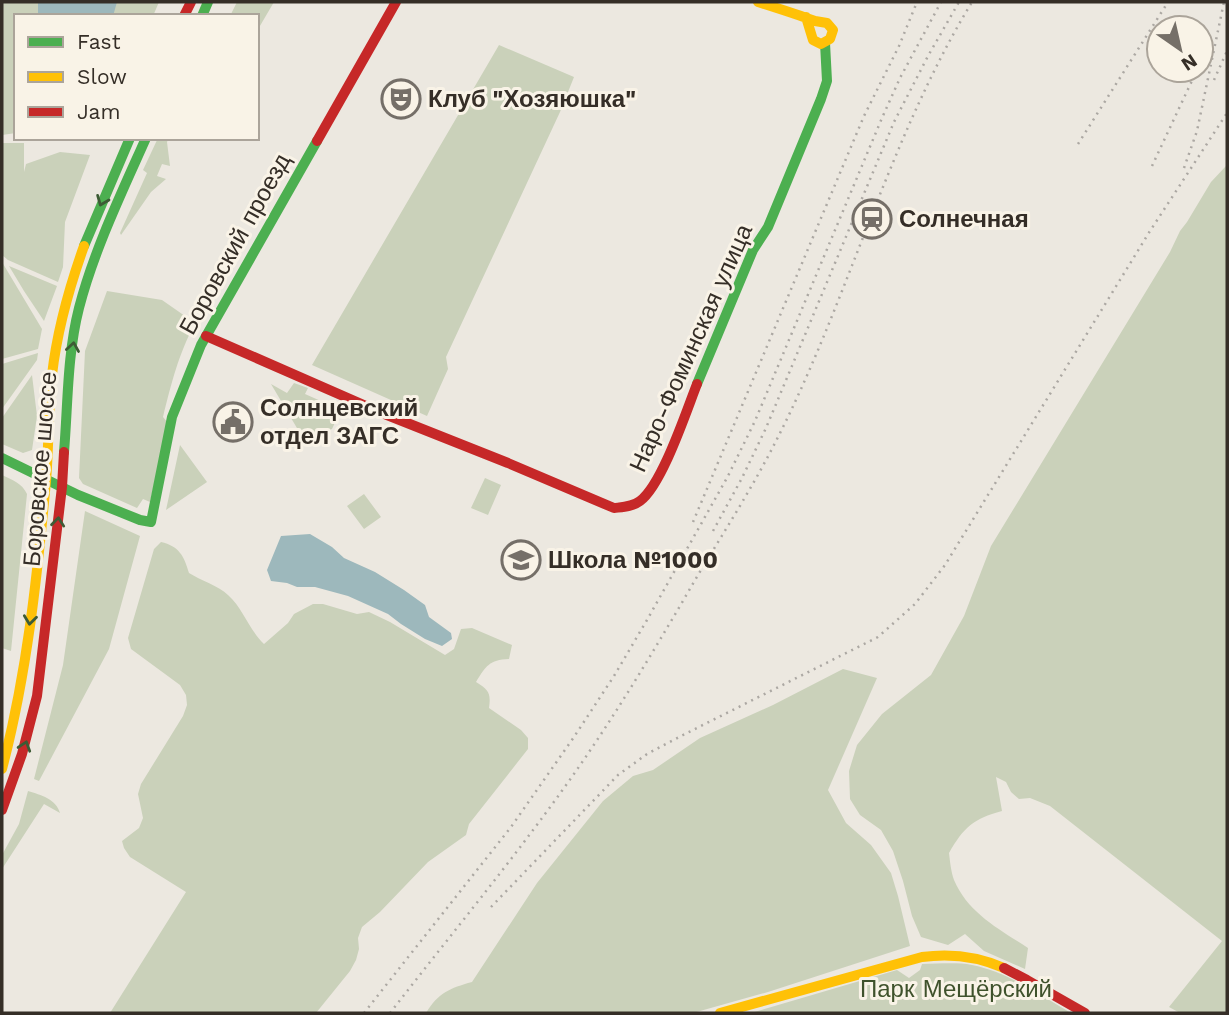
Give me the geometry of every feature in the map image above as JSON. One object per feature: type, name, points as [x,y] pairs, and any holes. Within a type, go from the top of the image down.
[{"type":"street","name":"Боровский проезд","points":[[62,487],[151,523],[173,417],[206,336],[396,2]]},
{"type":"street","points":[[758,2],[811,24],[825,22],[832,27],[833,36],[825,43],[815,42],[811,37],[811,24]]},
{"type":"street","name":"Наро-Фоминская улица","points":[[206,336],[382,414],[614,508],[629,508],[649,493],[660,475],[753,250],[768,227],[827,80],[825,43]]},
{"type":"street","name":"Боровское шоссе","points":[[2,769],[18,707],[30,621],[46,479],[53,368],[63,314],[102,202],[129,140]]},
{"type":"street","name":"Боровское шоссе","points":[[2,810],[14,781],[35,711],[62,487],[71,354],[79,309],[113,212],[145,140]]},
{"type":"street","points":[[2,458],[62,487]]},
{"type":"street","points":[[720,1013],[907,960],[937,955],[967,956],[994,964],[1085,1013]]},
{"type":"green space","points":[[2,2],[159,2],[154,14],[14,14],[14,133],[2,135]]},
{"type":"green space","points":[[237,2],[274,2],[259,28],[259,14],[231,14]]},
{"type":"green space","points":[[499,45],[574,77],[446,357],[448,369],[427,416],[312,365]]},
{"type":"green space","points":[[157,140],[168,140],[170,166],[162,164],[157,176],[166,179],[151,192],[121,235],[147,173],[143,170]]},
{"type":"green space","points":[[2,143],[24,143],[24,172],[26,164],[60,152],[90,155],[65,222],[63,267],[58,282],[2,255]]},
{"type":"green space","points":[[1226,166],[1227,1013],[1180,1013],[1169,1007],[1222,941],[1050,806],[1030,798],[1019,799],[1011,792],[1006,782],[996,777],[1002,811],[970,825],[949,853],[954,880],[967,902],[996,927],[1028,948],[1025,969],[984,951],[965,934],[948,945],[921,937],[893,851],[881,830],[860,815],[850,799],[849,771],[857,745],[882,714],[931,675],[964,616],[991,546],[1170,252],[1180,231],[1211,182]]},
{"type":"green space","points":[[2,262],[42,329],[38,349],[2,359]]},
{"type":"green space","points":[[9,266],[57,286],[44,321],[24,291]]},
{"type":"green space","points":[[107,291],[162,300],[195,323],[180,358],[166,404],[163,417],[168,423],[150,502],[143,499],[137,508],[83,484],[79,478],[85,351]]},
{"type":"green space","points":[[38,353],[37,360],[2,409],[2,364]]},
{"type":"green space","points":[[32,375],[37,416],[32,450],[23,453],[2,444],[2,418]]},
{"type":"green space","points":[[294,383],[308,388],[305,394],[341,410],[332,429],[304,440],[271,384],[287,393]]},
{"type":"green space","points":[[180,445],[207,482],[166,510]]},
{"type":"green space","points":[[2,475],[20,484],[27,494],[11,651],[2,648]]},
{"type":"green space","points":[[485,478],[501,485],[488,515],[471,508]]},
{"type":"green space","points":[[364,494],[381,517],[364,529],[347,506]]},
{"type":"green space","points":[[85,511],[140,536],[109,649],[39,781],[34,779],[63,665]]},
{"type":"green space","points":[[161,542],[180,553],[189,573],[228,595],[264,644],[288,623],[294,614],[313,604],[323,604],[357,614],[369,612],[445,655],[454,649],[461,629],[472,628],[512,645],[509,659],[489,665],[476,682],[488,692],[489,708],[528,738],[528,749],[469,824],[466,835],[428,862],[362,927],[356,960],[316,1013],[110,1013],[186,892],[130,857],[122,841],[139,828],[143,818],[138,794],[141,784],[187,705],[186,695],[180,685],[131,649],[128,638],[154,549]]},
{"type":"green space","points":[[843,669],[877,678],[828,790],[846,823],[871,845],[891,873],[910,946],[693,1013],[426,1013],[445,992],[472,982],[537,883],[603,801],[633,776],[653,770],[700,738]]},
{"type":"green space","points":[[28,791],[52,801],[60,813],[44,804],[2,869],[2,855],[19,824]]},
{"type":"green space","name":"Парк Мещёрский","points":[[922,964],[960,964],[985,968],[1023,985],[1071,1013],[751,1013],[897,970],[909,978],[920,970]]},
{"type":"water","points":[[38,2],[117,2],[114,14],[38,14]]},
{"type":"water","points":[[310,534],[344,558],[375,572],[425,605],[429,617],[451,633],[452,639],[442,646],[425,639],[388,614],[348,596],[315,587],[297,587],[271,581],[267,570],[281,536]]},
{"type":"railway","points":[[693,522],[864,116],[899,46],[917,2]]},
{"type":"railway","points":[[364,1013],[511,827],[574,737],[647,620],[728,476],[755,421],[882,118],[941,2]]},
{"type":"railway","points":[[713,531],[766,428],[894,122],[959,2]]},
{"type":"railway","points":[[390,1013],[515,853],[594,745],[747,493],[801,388],[916,109],[972,2]]},
{"type":"railway","points":[[1078,144],[1168,2]]},
{"type":"railway","points":[[1184,168],[1197,131],[1224,2]]},
{"type":"railway","points":[[1215,78],[1227,51]]},
{"type":"railway","points":[[1152,166],[1190,84]]},
{"type":"railway","points":[[491,907],[618,775],[647,754],[878,637],[915,604],[945,565],[1150,231],[1227,113]]},
{"type":"traffic: fast","points":[[203,14],[208,2]]},
{"type":"traffic: fast","points":[[697,384],[753,250],[768,227],[821,99],[827,81],[825,43]]},
{"type":"traffic: fast","points":[[84,246],[129,140]]},
{"type":"traffic: fast","points":[[64,452],[70,362],[79,308],[100,243],[145,140]]},
{"type":"traffic: fast","points":[[2,458],[78,495],[151,522],[172,417],[201,345],[317,141]]},
{"type":"traffic: slow","points":[[758,2],[827,23],[833,30],[830,39],[821,44],[813,40],[806,17]]},
{"type":"traffic: slow","points":[[2,769],[25,662],[35,590],[54,359],[64,310],[84,246]]},
{"type":"traffic: slow","points":[[720,1013],[922,957],[964,956],[1004,968]]},
{"type":"traffic: jam","points":[[185,14],[191,2]]},
{"type":"traffic: jam","points":[[317,141],[396,2]]},
{"type":"traffic: jam","points":[[206,336],[382,413],[614,508],[640,501],[657,480],[697,384]]},
{"type":"traffic: jam","points":[[2,810],[22,754],[37,696],[64,452]]},
{"type":"traffic: jam","points":[[1004,968],[1085,1013]]},
{"type":"place","name":"Клуб \"Хозяюшка\"","points":[[401,99]]},
{"type":"place","name":"Солнечная","points":[[872,219]]},
{"type":"place","name":"Солнцевский отдел ЗАГС","points":[[233,422]]},
{"type":"place","name":"Школа №1000","points":[[521,560]]}]
